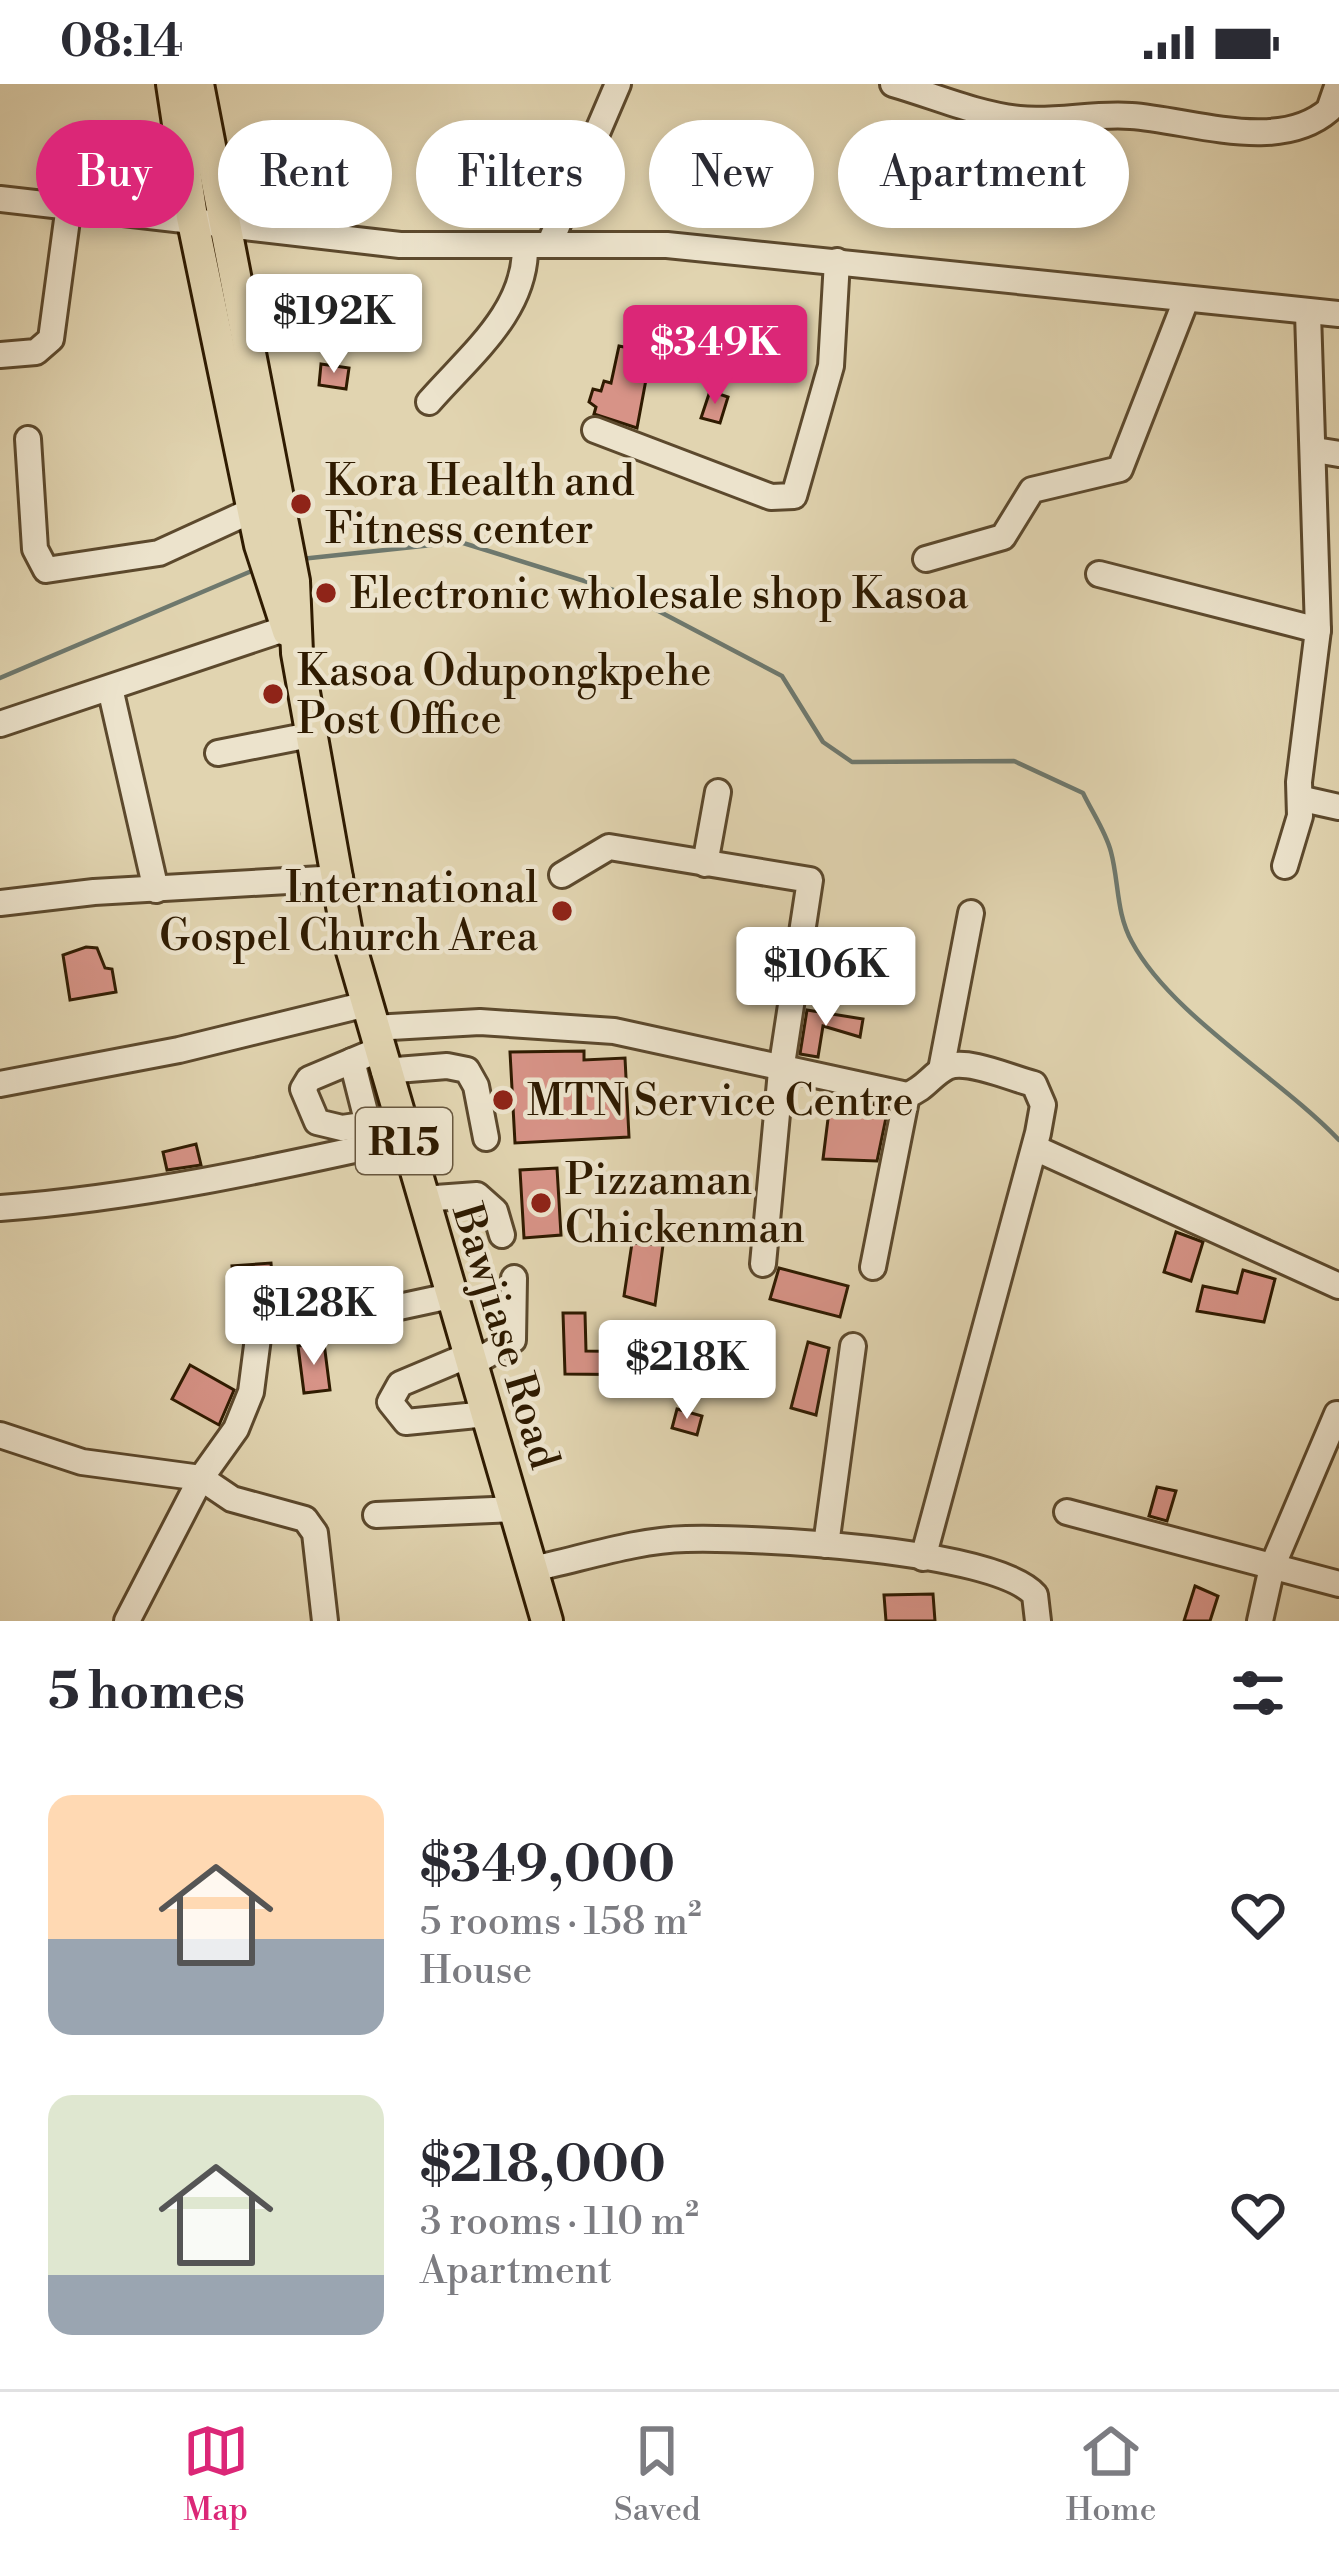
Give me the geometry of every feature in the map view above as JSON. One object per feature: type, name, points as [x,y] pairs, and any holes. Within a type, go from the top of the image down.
[{"type":"main road","name":"Bawjiase Road","points":[[172,84],[177,120]]},
{"type":"main road","name":"Bawjiase Road","points":[[198,84],[218,192]]},
{"type":"main road","name":"Bawjiase Road","points":[[194,227],[253,510],[274,545]]},
{"type":"main road","name":"Bawjiase Road","points":[[225,228],[274,545],[347,934],[390,1128],[422,1199],[547,1621]]},
{"type":"street","points":[[429,402],[512,307],[537,245],[618,84]]},
{"type":"street","points":[[893,84],[971,110],[1022,119],[1128,116],[1234,130],[1294,130],[1329,110],[1338,84]]},
{"type":"street","points":[[0,199],[36,202]]},
{"type":"street","points":[[0,355],[36,352],[51,339],[66,228]]},
{"type":"street","points":[[258,228],[400,245],[667,245],[1339,314]]},
{"type":"street","points":[[595,430],[771,497],[794,496],[831,366],[837,261]]},
{"type":"street","points":[[926,559],[1003,537],[1032,490],[1120,469],[1186,300]]},
{"type":"street","points":[[1285,866],[1303,799],[1299,782],[1318,630],[1327,452],[1308,313]]},
{"type":"street","points":[[28,439],[35,549],[46,570],[159,553],[253,510]]},
{"type":"street","points":[[1099,574],[1318,630]]},
{"type":"street","points":[[0,724],[110,688],[292,641]]},
{"type":"street","points":[[110,688],[156,890]]},
{"type":"street","points":[[218,753],[310,735]]},
{"type":"street","points":[[705,864],[718,792]]},
{"type":"street","points":[[1303,799],[1339,807]]},
{"type":"street","points":[[562,875],[609,847],[810,880],[781,1071],[763,1264]]},
{"type":"street","points":[[1,900],[340,878]]},
{"type":"street","points":[[941,1070],[971,913]]},
{"type":"street","points":[[0,1084],[179,1050],[371,1043],[480,1022],[614,1031],[907,1095],[923,1090],[941,1070],[955,1064],[1034,1084],[1043,1106],[1035,1148],[923,1558]]},
{"type":"street","points":[[390,1128],[341,1128],[316,1122],[306,1107],[303,1089],[309,1078],[371,1043],[467,1070],[476,1086],[486,1138]]},
{"type":"street","points":[[873,1267],[907,1095]]},
{"type":"street","points":[[0,1208],[218,1181],[390,1128]]},
{"type":"street","points":[[1035,1148],[1339,1286]]},
{"type":"street","points":[[422,1199],[477,1195],[495,1211],[502,1234]]},
{"type":"street","points":[[487,1414],[420,1424],[406,1422],[390,1402],[400,1384],[513,1340],[514,1279]]},
{"type":"street","points":[[128,1621],[201,1478],[236,1430],[251,1392],[259,1330],[266,1317],[371,1313],[450,1296]]},
{"type":"street","points":[[826,1545],[853,1346]]},
{"type":"street","points":[[1260,1621],[1271,1567],[1337,1414]]},
{"type":"street","points":[[0,1436],[82,1462],[201,1478],[232,1498],[311,1523],[326,1621]]},
{"type":"street","points":[[376,1515],[515,1509]]},
{"type":"street","points":[[1066,1512],[1339,1584]]},
{"type":"street","points":[[532,1569],[682,1539],[826,1545],[997,1570],[1026,1585],[1038,1604],[1038,1621]]},
{"type":"building","points":[[619,346],[644,351],[643,356],[650,358],[637,428],[594,414],[596,407],[589,402],[593,389],[601,391],[604,381],[611,383]]},
{"type":"building","points":[[321,364],[349,368],[346,389],[319,385]]},
{"type":"building","points":[[710,391],[728,397],[720,423],[701,418]]},
{"type":"building","points":[[97,948],[105,968],[112,969],[116,992],[70,1000],[63,955]]},
{"type":"building","points":[[807,1010],[863,1019],[860,1037],[823,1026],[818,1057],[800,1054]]},
{"type":"building","points":[[584,1051],[584,1060],[625,1058],[629,1137],[515,1143],[510,1052]]},
{"type":"building","points":[[831,1095],[888,1108],[877,1161],[823,1159]]},
{"type":"building","points":[[196,1144],[201,1165],[167,1170],[163,1152]]},
{"type":"building","name":"Pizzaman Chickenman","points":[[557,1168],[561,1235],[524,1238],[520,1170]]},
{"type":"building","points":[[1176,1232],[1203,1242],[1191,1281],[1164,1272]]},
{"type":"building","points":[[632,1243],[663,1245],[655,1305],[624,1296]]},
{"type":"building","points":[[271,1263],[273,1287],[244,1295],[243,1288],[234,1289],[232,1266]]},
{"type":"building","points":[[779,1268],[848,1286],[840,1317],[770,1299]]},
{"type":"building","points":[[1243,1270],[1275,1279],[1264,1322],[1197,1311],[1203,1286],[1237,1293]]},
{"type":"building","points":[[563,1313],[585,1313],[586,1351],[658,1352],[658,1375],[565,1374]]},
{"type":"building","points":[[808,1342],[829,1348],[816,1415],[791,1408]]},
{"type":"building","points":[[324,1343],[330,1390],[304,1393],[298,1346]]},
{"type":"building","points":[[190,1365],[234,1390],[219,1425],[172,1399]]},
{"type":"building","points":[[650,1378],[680,1381],[679,1396],[648,1393]]},
{"type":"building","points":[[677,1409],[702,1416],[697,1435],[672,1428]]},
{"type":"building","points":[[1157,1487],[1176,1491],[1167,1521],[1149,1516]]},
{"type":"building","points":[[1195,1586],[1218,1596],[1210,1621],[1184,1621]]},
{"type":"building","points":[[933,1594],[935,1621],[886,1621],[884,1595]]},
{"type":"waterway","points":[[301,559],[460,542],[626,594],[782,676],[823,742],[852,762],[1014,761],[1083,793],[1109,845],[1127,931],[1150,969],[1199,1020],[1339,1140]]},
{"type":"waterway","points":[[0,678],[254,570]]},
{"type":"place","name":"Kora Health and Fitness center","points":[[301,504]]},
{"type":"place","name":"Electronic wholesale shop Kasoa","points":[[326,593]]},
{"type":"place","name":"Kasoa Odupongkpehe Post Office","points":[[273,694]]},
{"type":"place","name":"International Gospel Church Area","points":[[562,911]]},
{"type":"place","name":"MTN Service Centre","points":[[503,1100]]},
{"type":"place","name":"Pizzaman Chickenman","points":[[541,1203]]}]
